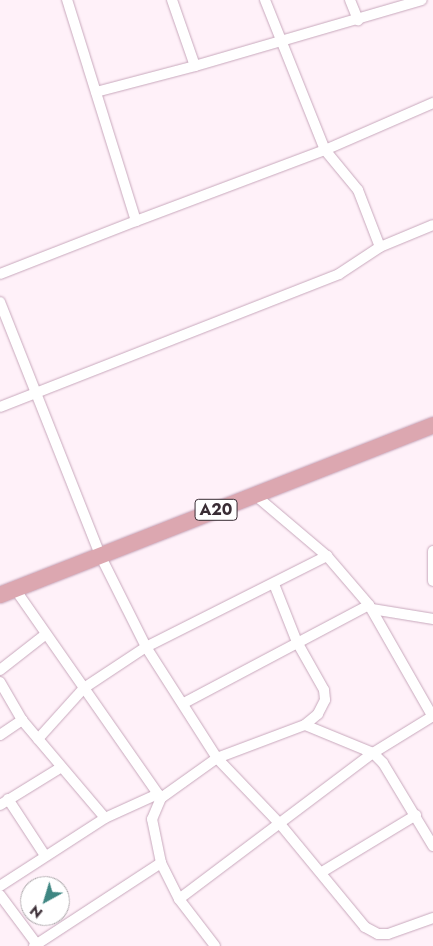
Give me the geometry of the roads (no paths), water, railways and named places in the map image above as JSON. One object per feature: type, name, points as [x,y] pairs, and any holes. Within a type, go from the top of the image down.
[{"type":"main road","name":"A20","points":[[7,592],[433,425]]},
{"type":"street","points":[[67,0],[136,221]]},
{"type":"street","points":[[172,0],[195,66]]},
{"type":"street","points":[[265,0],[325,150],[358,190],[380,247]]},
{"type":"street","points":[[350,0],[358,20]]},
{"type":"street","points":[[96,92],[195,66],[422,0]]},
{"type":"street","points":[[0,274],[325,150],[433,103]]},
{"type":"street","points":[[0,407],[338,274],[380,247],[433,225]]},
{"type":"street","points":[[0,302],[100,555],[146,647],[217,758],[280,824],[322,872],[365,927],[378,934],[399,932],[433,918],[433,911]]},
{"type":"street","points":[[179,899],[374,754],[433,716],[371,607],[327,556],[255,495]]},
{"type":"street","points":[[433,552],[433,581]]},
{"type":"street","points":[[38,739],[84,688],[146,647],[327,556]]},
{"type":"street","points":[[0,886],[44,854],[104,818],[160,796],[217,758],[305,725],[318,714],[326,700],[324,690],[297,642],[274,584]]},
{"type":"street","points":[[7,592],[46,634],[160,796]]},
{"type":"street","points":[[184,704],[297,642],[371,607],[433,619]]},
{"type":"street","points":[[0,670],[46,634]]},
{"type":"street","points":[[0,682],[22,720],[60,768],[104,818]]},
{"type":"street","points":[[0,735],[22,720]]},
{"type":"street","points":[[305,725],[374,754],[383,763],[433,846]]},
{"type":"street","points":[[44,854],[4,802],[60,768]]},
{"type":"street","points":[[160,796],[152,819],[161,863],[179,899],[215,946]]},
{"type":"street","points":[[322,872],[416,815]]},
{"type":"street","points":[[0,895],[36,946],[161,863]]}]
